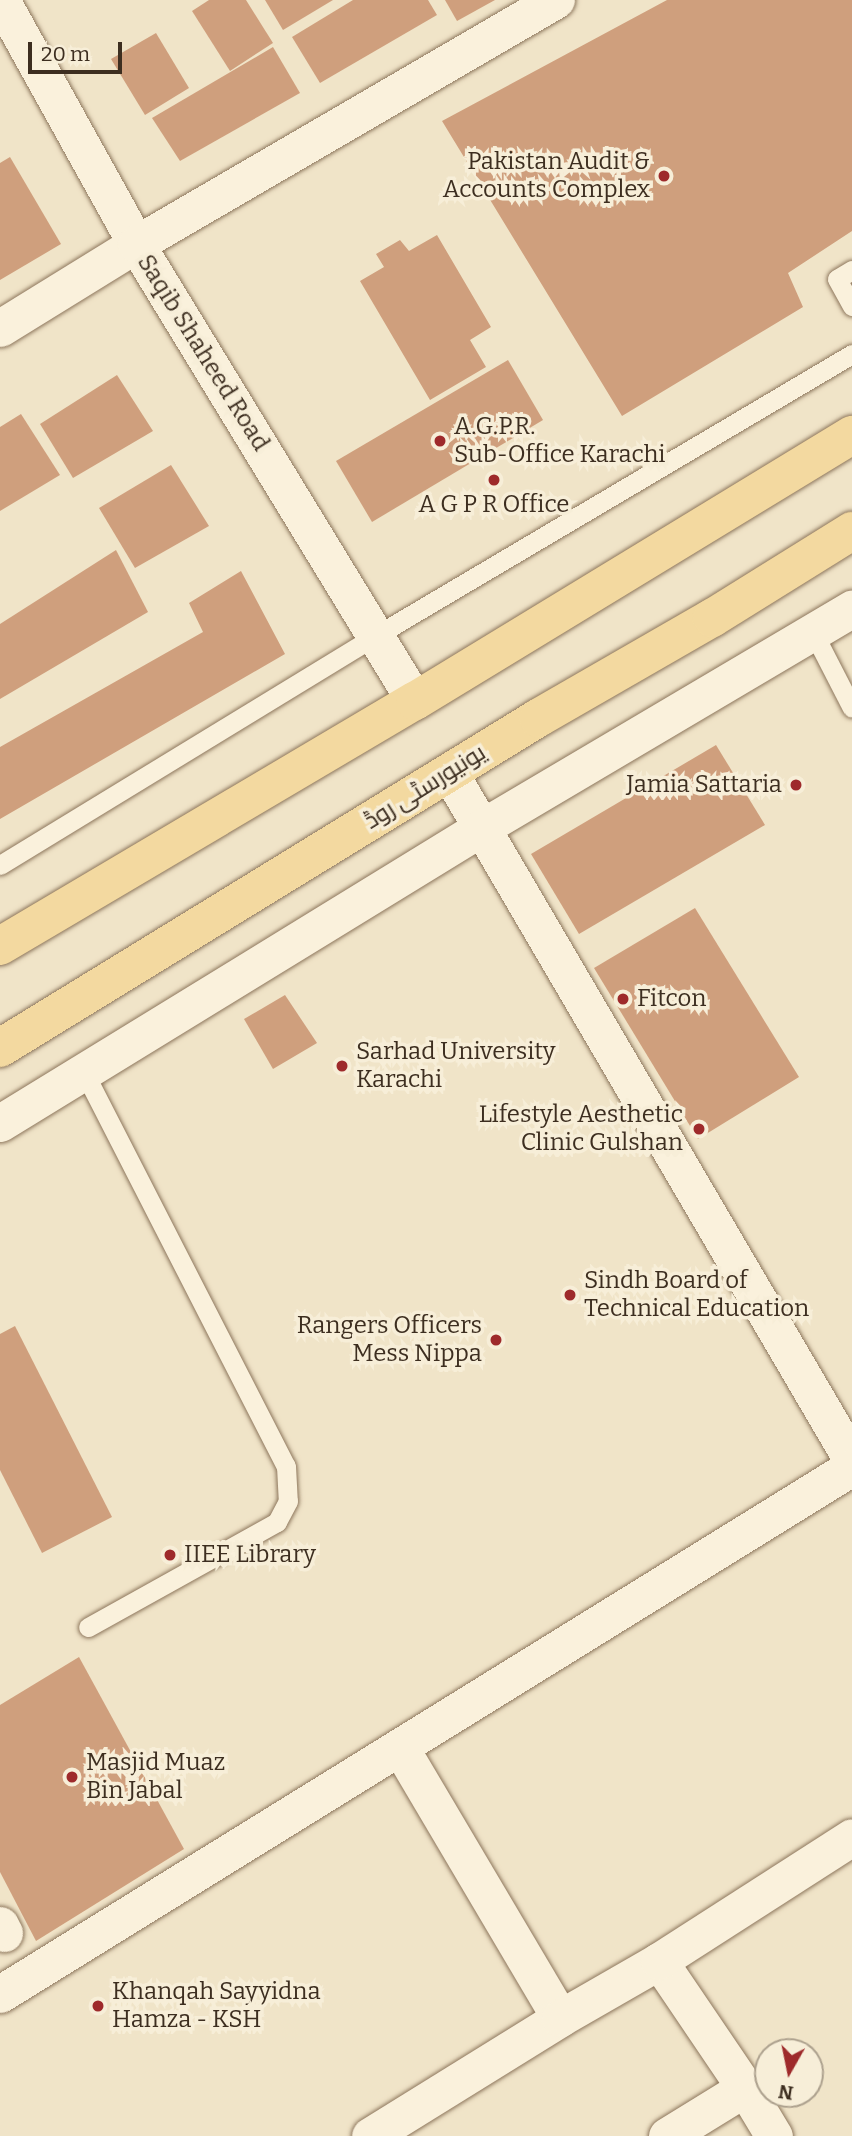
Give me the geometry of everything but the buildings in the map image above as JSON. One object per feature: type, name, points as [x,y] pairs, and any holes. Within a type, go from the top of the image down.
[{"type":"main road","points":[[0,946],[415,701],[852,435]]},
{"type":"main road","name":"یونیورسٹی روڈ","points":[[0,1048],[449,772],[712,618],[852,531]]},
{"type":"street","name":"Saqib Shaheed Road","points":[[1,0],[136,244],[415,701]]},
{"type":"street","points":[[0,328],[136,244],[556,0]]},
{"type":"street","points":[[0,1123],[82,1070],[481,828],[852,608]]},
{"type":"street","points":[[449,772],[852,1460]]},
{"type":"street","points":[[0,1994],[401,1749],[852,1467]]},
{"type":"street","points":[[401,1749],[560,2018]]},
{"type":"street","points":[[370,2136],[560,2018],[659,1961],[852,1837]]},
{"type":"street","points":[[659,1961],[746,2088],[774,2136]]},
{"type":"street","points":[[667,2136],[746,2088]]},
{"type":"lane","points":[[852,270],[837,279],[852,306]]},
{"type":"lane","points":[[0,864],[377,635],[852,354]]},
{"type":"lane","points":[[813,632],[852,708]]},
{"type":"lane","points":[[82,1070],[286,1466],[288,1501],[277,1522],[88,1627]]},
{"type":"place","name":"Pakistan Audit & Accounts Complex","points":[[664,176]]},
{"type":"place","name":"A.G.P.R. Sub-Office Karachi","points":[[440,441]]},
{"type":"place","name":"A G P R Office","points":[[494,480]]},
{"type":"place","name":"Jamia Sattaria","points":[[796,785]]},
{"type":"place","name":"Fitcon","points":[[623,999]]},
{"type":"place","name":"Sarhad University Karachi","points":[[342,1066]]},
{"type":"place","name":"Lifestyle Aesthetic Clinic Gulshan","points":[[699,1129]]},
{"type":"place","name":"Sindh Board of Technical Education","points":[[570,1295]]},
{"type":"place","name":"Rangers Officers Mess Nippa","points":[[496,1340]]},
{"type":"place","name":"IIEE Library","points":[[170,1555]]},
{"type":"place","name":"Masjid Muaz Bin Jabal","points":[[72,1777]]},
{"type":"place","name":"Khanqah Sayyidna Hamza - KSH","points":[[98,2006]]}]
